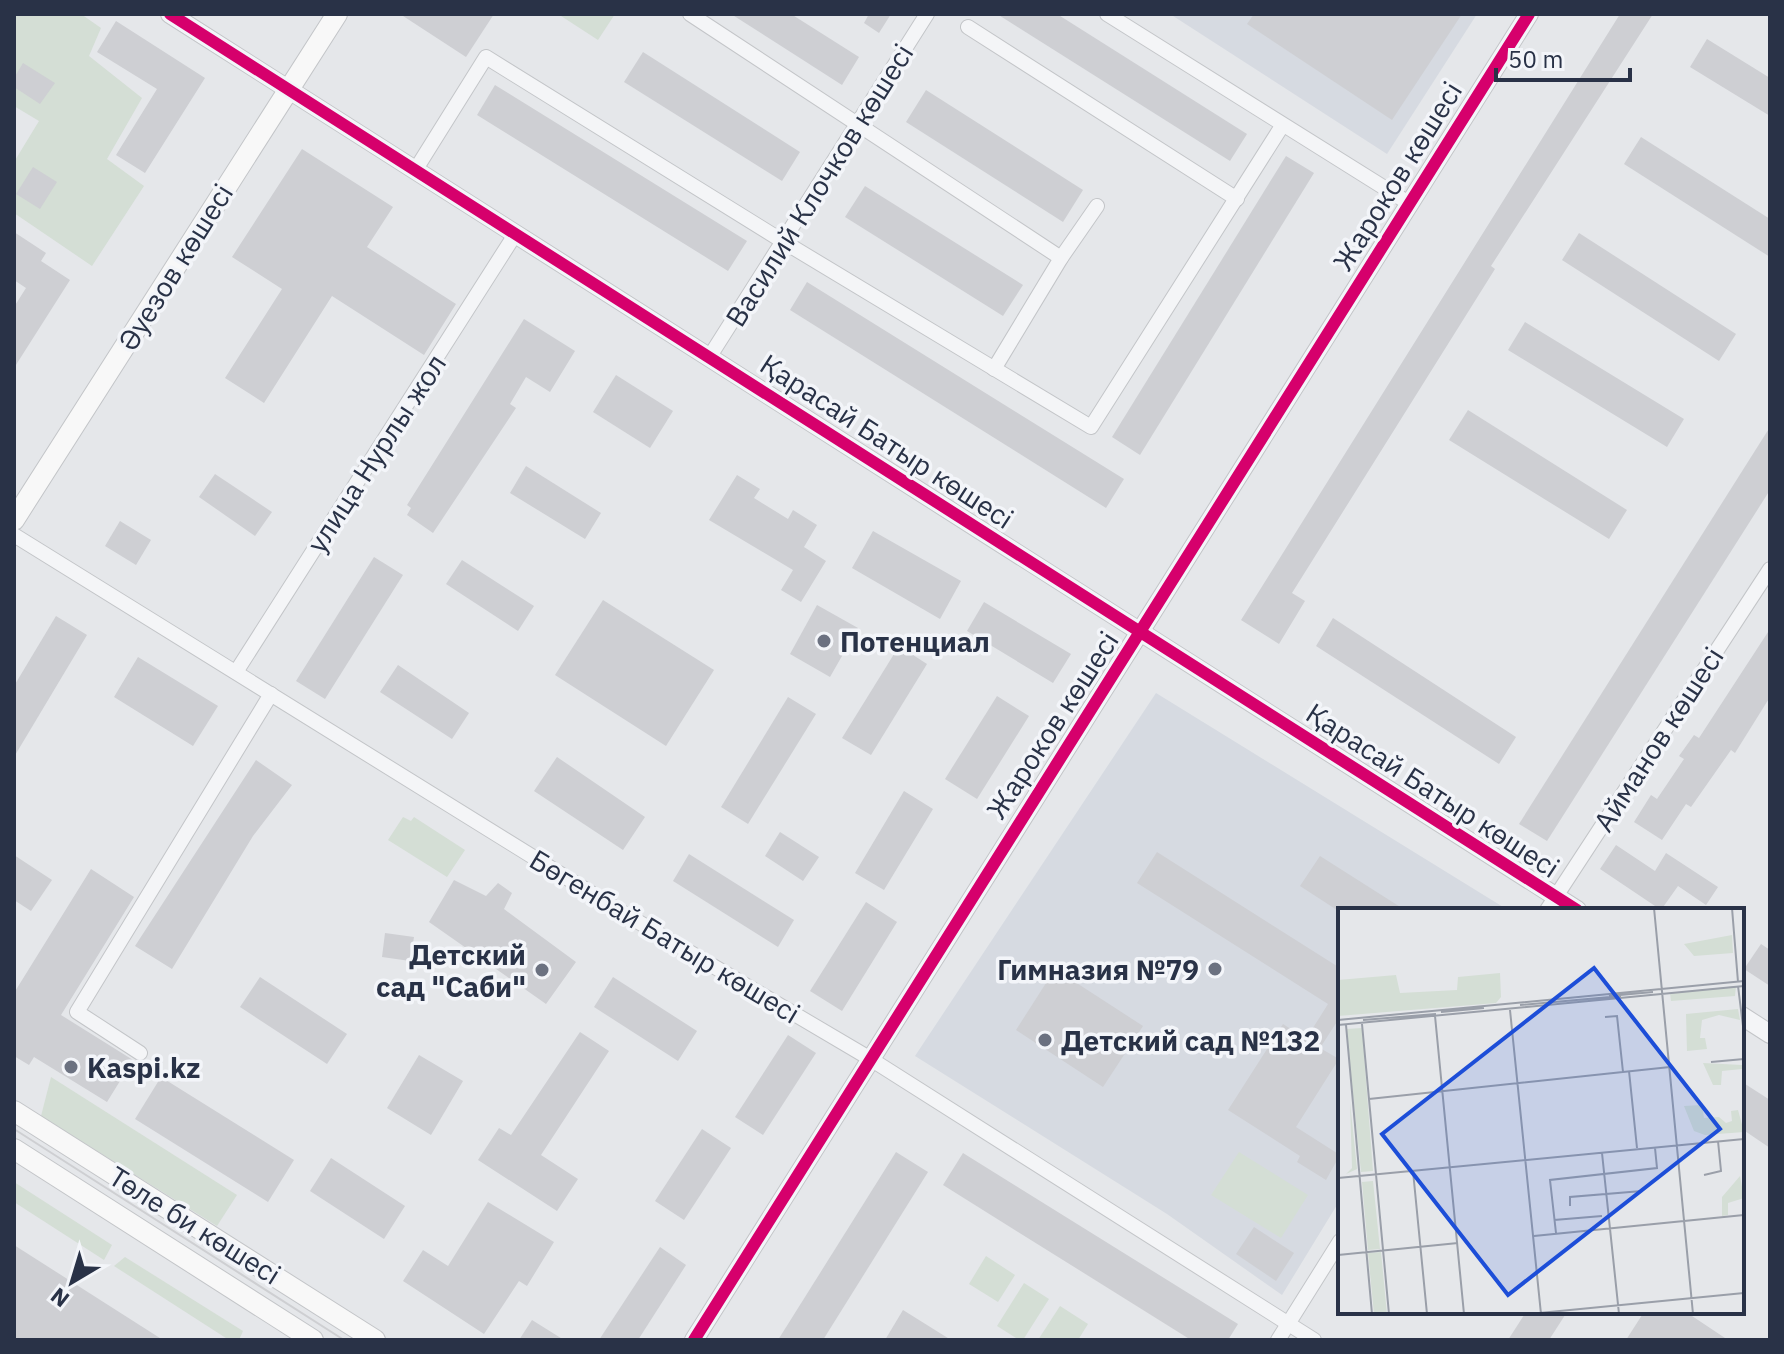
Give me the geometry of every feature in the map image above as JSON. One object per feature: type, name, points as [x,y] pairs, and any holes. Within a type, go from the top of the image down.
[{"type":"main road","name":"Әуезов көшесі","points":[[14,520],[337,14]]},
{"type":"main road","name":"Төле би көшесі","points":[[14,1111],[375,1340]]},
{"type":"main road","name":"Төле би көшесі","points":[[14,1149],[313,1340]]},
{"type":"street","name":"Қарасай Батыр көшесі","points":[[170,14],[1140,631],[1551,903]]},
{"type":"street","points":[[690,14],[1061,258]]},
{"type":"street","name":"Василий Клочков көшесі","points":[[710,356],[927,14]]},
{"type":"street","points":[[1107,14],[1407,202]]},
{"type":"street","name":"Жароков көшесі","points":[[694,1340],[1407,202],[1529,14]]},
{"type":"street","points":[[968,27],[1237,199]]},
{"type":"street","points":[[416,169],[486,57],[1091,427],[1282,126]]},
{"type":"street","points":[[994,369],[1061,258],[1097,206]]},
{"type":"street","name":"улица Нурлы жол","points":[[236,672],[516,233]]},
{"type":"street","name":"Бөгенбай Батыр көшесі","points":[[14,535],[625,914],[869,1058],[1314,1340]]},
{"type":"street","name":"Айманов көшесі","points":[[1551,903],[1770,569]]},
{"type":"street","points":[[140,1053],[77,1012],[271,694]]},
{"type":"street","points":[[1744,1017],[1770,1034]]},
{"type":"street","points":[[1278,1340],[1338,1244]]},
{"type":"shaded area","points":[[14,14],[81,14],[101,28],[89,56],[142,98],[107,159],[144,186],[92,266],[14,213],[14,162],[39,121],[14,106]]},
{"type":"shaded area","points":[[558,14],[615,14],[598,40]]},
{"type":"shaded area","points":[[1170,14],[1477,14],[1387,154]]},
{"type":"shaded area","name":"Гимназия №79","points":[[1156,693],[1505,908],[1338,908],[1338,1203],[1282,1295],[1167,1214],[915,1056]]},
{"type":"shaded area","points":[[403,817],[411,821],[414,817],[465,850],[447,877],[388,840]]},
{"type":"shaded area","points":[[51,1077],[237,1195],[217,1226],[41,1116]]},
{"type":"shaded area","points":[[1239,1152],[1308,1195],[1281,1238],[1211,1195]]},
{"type":"shaded area","points":[[14,1182],[112,1245],[104,1260],[14,1202]]},
{"type":"shaded area","points":[[986,1256],[1015,1275],[998,1302],[969,1284]]},
{"type":"shaded area","points":[[125,1257],[243,1331],[239,1340],[229,1340],[114,1266]]},
{"type":"shaded area","points":[[1024,1283],[1049,1299],[1023,1340],[1019,1340],[997,1326]]},
{"type":"shaded area","points":[[1060,1306],[1088,1324],[1078,1340],[1038,1340]]},
{"type":"building","points":[[400,14],[494,14],[466,57]]},
{"type":"building","points":[[731,14],[791,14],[859,57],[842,85]]},
{"type":"building","points":[[869,14],[891,14],[879,33],[864,23]]},
{"type":"building","points":[[997,14],[1057,14],[1247,134],[1230,161]]},
{"type":"building","points":[[1254,14],[1462,14],[1392,120],[1247,24]]},
{"type":"building","points":[[1620,14],[1653,14],[1491,266],[1495,269],[1292,593],[1305,601],[1279,644],[1241,620]]},
{"type":"building","points":[[116,21],[205,78],[145,173],[116,155],[157,89],[97,52]]},
{"type":"building","points":[[1707,39],[1770,78],[1770,116],[1690,67]]},
{"type":"building","points":[[643,52],[800,152],[782,181],[624,82]]},
{"type":"building","points":[[23,63],[55,83],[40,104],[14,87],[14,78]]},
{"type":"building","points":[[495,85],[747,241],[728,271],[477,115]]},
{"type":"building","points":[[926,90],[1083,190],[1063,222],[906,122]]},
{"type":"building","points":[[1641,137],[1770,219],[1770,257],[1624,164]]},
{"type":"building","points":[[302,149],[393,207],[367,247],[456,304],[424,355],[332,296],[264,403],[225,378],[282,289],[232,257]]},
{"type":"building","points":[[1286,156],[1314,173],[1140,455],[1112,437]]},
{"type":"building","points":[[33,167],[57,182],[40,209],[16,194]]},
{"type":"building","points":[[865,186],[1023,285],[1003,316],[845,217]]},
{"type":"building","points":[[14,232],[46,253],[41,261],[70,280],[14,368],[14,307],[26,288],[14,280]]},
{"type":"building","points":[[1579,233],[1736,334],[1719,361],[1562,260]]},
{"type":"building","points":[[807,282],[1124,479],[1106,508],[790,310]]},
{"type":"building","points":[[524,319],[575,351],[550,392],[526,377],[510,404],[516,408],[433,533],[407,515],[411,508],[407,505]]},
{"type":"building","points":[[1525,322],[1684,419],[1667,447],[1508,350]]},
{"type":"building","points":[[616,375],[673,411],[650,448],[593,412]]},
{"type":"building","points":[[1468,410],[1627,510],[1609,539],[1449,440]]},
{"type":"building","points":[[1770,427],[1770,490],[1547,841],[1519,824]]},
{"type":"building","points":[[526,466],[601,513],[585,539],[510,493]]},
{"type":"building","points":[[215,474],[272,512],[255,536],[199,497]]},
{"type":"building","points":[[737,475],[760,489],[754,498],[788,519],[793,510],[817,525],[804,547],[826,561],[801,602],[781,590],[793,570],[709,520]]},
{"type":"building","points":[[120,521],[151,540],[136,565],[105,546]]},
{"type":"building","points":[[873,531],[961,581],[940,619],[852,568]]},
{"type":"building","points":[[374,557],[403,575],[325,699],[296,681]]},
{"type":"building","points":[[462,560],[534,606],[518,631],[446,584]]},
{"type":"building","points":[[603,600],[714,670],[666,746],[555,675]]},
{"type":"building","points":[[984,602],[1071,654],[1053,683],[967,631]]},
{"type":"building","name":"Потенциал","points":[[817,605],[858,628],[830,677],[790,654]]},
{"type":"building","points":[[56,616],[87,635],[14,757],[14,686]]},
{"type":"building","points":[[1333,618],[1516,737],[1499,764],[1316,646]]},
{"type":"building","points":[[1770,629],[1770,697],[1735,753],[1731,750],[1691,807],[1686,804],[1662,840],[1634,822],[1651,795],[1657,799],[1684,759],[1679,756],[1694,735],[1699,738]]},
{"type":"building","points":[[899,646],[927,664],[871,755],[842,738]]},
{"type":"building","points":[[138,657],[218,706],[193,746],[114,697]]},
{"type":"building","points":[[398,665],[469,713],[452,739],[380,692]]},
{"type":"building","points":[[997,696],[1029,716],[977,799],[945,779]]},
{"type":"building","points":[[788,697],[816,714],[748,824],[721,807]]},
{"type":"building","points":[[557,757],[645,817],[623,850],[534,791]]},
{"type":"building","points":[[256,760],[292,785],[253,836],[172,969],[135,946]]},
{"type":"building","points":[[904,791],[933,809],[884,890],[855,873]]},
{"type":"building","points":[[780,832],[819,857],[803,881],[765,856]]},
{"type":"building","points":[[1616,845],[1655,871],[1666,853],[1718,887],[1706,905],[1678,886],[1662,908],[1658,908],[1600,869]]},
{"type":"building","points":[[1157,852],[1338,967],[1338,1020],[1320,1048],[1338,1061],[1296,1127],[1338,1154],[1326,1180],[1297,1162],[1300,1156],[1228,1110],[1283,1024],[1306,1039],[1328,1004],[1137,883]]},
{"type":"building","points":[[689,854],[794,920],[778,947],[673,881]]},
{"type":"building","points":[[14,855],[52,880],[31,911],[14,900]]},
{"type":"building","points":[[1320,856],[1402,908],[1337,910],[1300,886]]},
{"type":"building","points":[[91,869],[134,897],[61,1015],[133,1060],[107,1102],[34,1057],[29,1065],[14,1056],[14,993]]},
{"type":"building","points":[[454,880],[486,896],[498,883],[512,893],[504,909],[576,962],[546,1004],[429,922]]},
{"type":"building","points":[[866,902],[897,922],[842,1011],[810,991]]},
{"type":"building","points":[[385,933],[414,937],[410,961],[382,957]]},
{"type":"building","points":[[1761,944],[1770,950],[1770,986],[1744,969]]},
{"type":"building","points":[[1055,969],[1143,1026],[1103,1087],[1016,1030]]},
{"type":"building","points":[[260,977],[347,1034],[327,1064],[240,1007]]},
{"type":"building","points":[[613,977],[697,1031],[678,1061],[594,1007]]},
{"type":"building","points":[[580,1032],[609,1051],[541,1155],[578,1179],[557,1211],[478,1160],[499,1128],[511,1135]]},
{"type":"building","points":[[788,1035],[816,1053],[763,1135],[735,1117]]},
{"type":"building","points":[[419,1055],[463,1081],[431,1135],[387,1108]]},
{"type":"building","points":[[161,1077],[294,1160],[268,1202],[135,1119]]},
{"type":"building","points":[[1744,1083],[1770,1100],[1770,1148],[1744,1130]]},
{"type":"building","points":[[702,1129],[731,1148],[684,1220],[655,1201]]},
{"type":"building","points":[[896,1152],[928,1172],[823,1340],[778,1340]]},
{"type":"building","points":[[963,1153],[1238,1324],[1228,1340],[1191,1340],[943,1185]]},
{"type":"building","points":[[331,1158],[405,1206],[384,1239],[310,1191]]},
{"type":"building","points":[[488,1202],[554,1242],[527,1286],[519,1281],[484,1334],[403,1281],[423,1250],[448,1266]]},
{"type":"building","points":[[1254,1227],[1294,1253],[1276,1281],[1236,1254]]},
{"type":"building","points":[[14,1245],[163,1340],[14,1340]]},
{"type":"building","points":[[660,1247],[686,1265],[638,1340],[599,1340]]},
{"type":"building","points":[[903,1310],[951,1340],[885,1340]]},
{"type":"building","points":[[1525,1314],[1566,1314],[1549,1340],[1508,1340]]},
{"type":"building","points":[[1643,1314],[1689,1314],[1728,1340],[1626,1340]]},
{"type":"building","points":[[532,1320],[564,1340],[519,1340]]},
{"type":"tram line","points":[[14,1129],[344,1340]]},
{"type":"cycle path","points":[[170,14],[1574,908]]},
{"type":"cycle path","points":[[694,1340],[1529,14]]},
{"type":"place","name":"Потенциал","points":[[824,641]]},
{"type":"place","name":"Гимназия №79","points":[[1215,969]]},
{"type":"place","name":"Детский сад \"Саби\"","points":[[542,970]]},
{"type":"place","name":"Детский сад №132","points":[[1045,1040]]},
{"type":"place","name":"Kaspi.kz","points":[[71,1067]]}]
